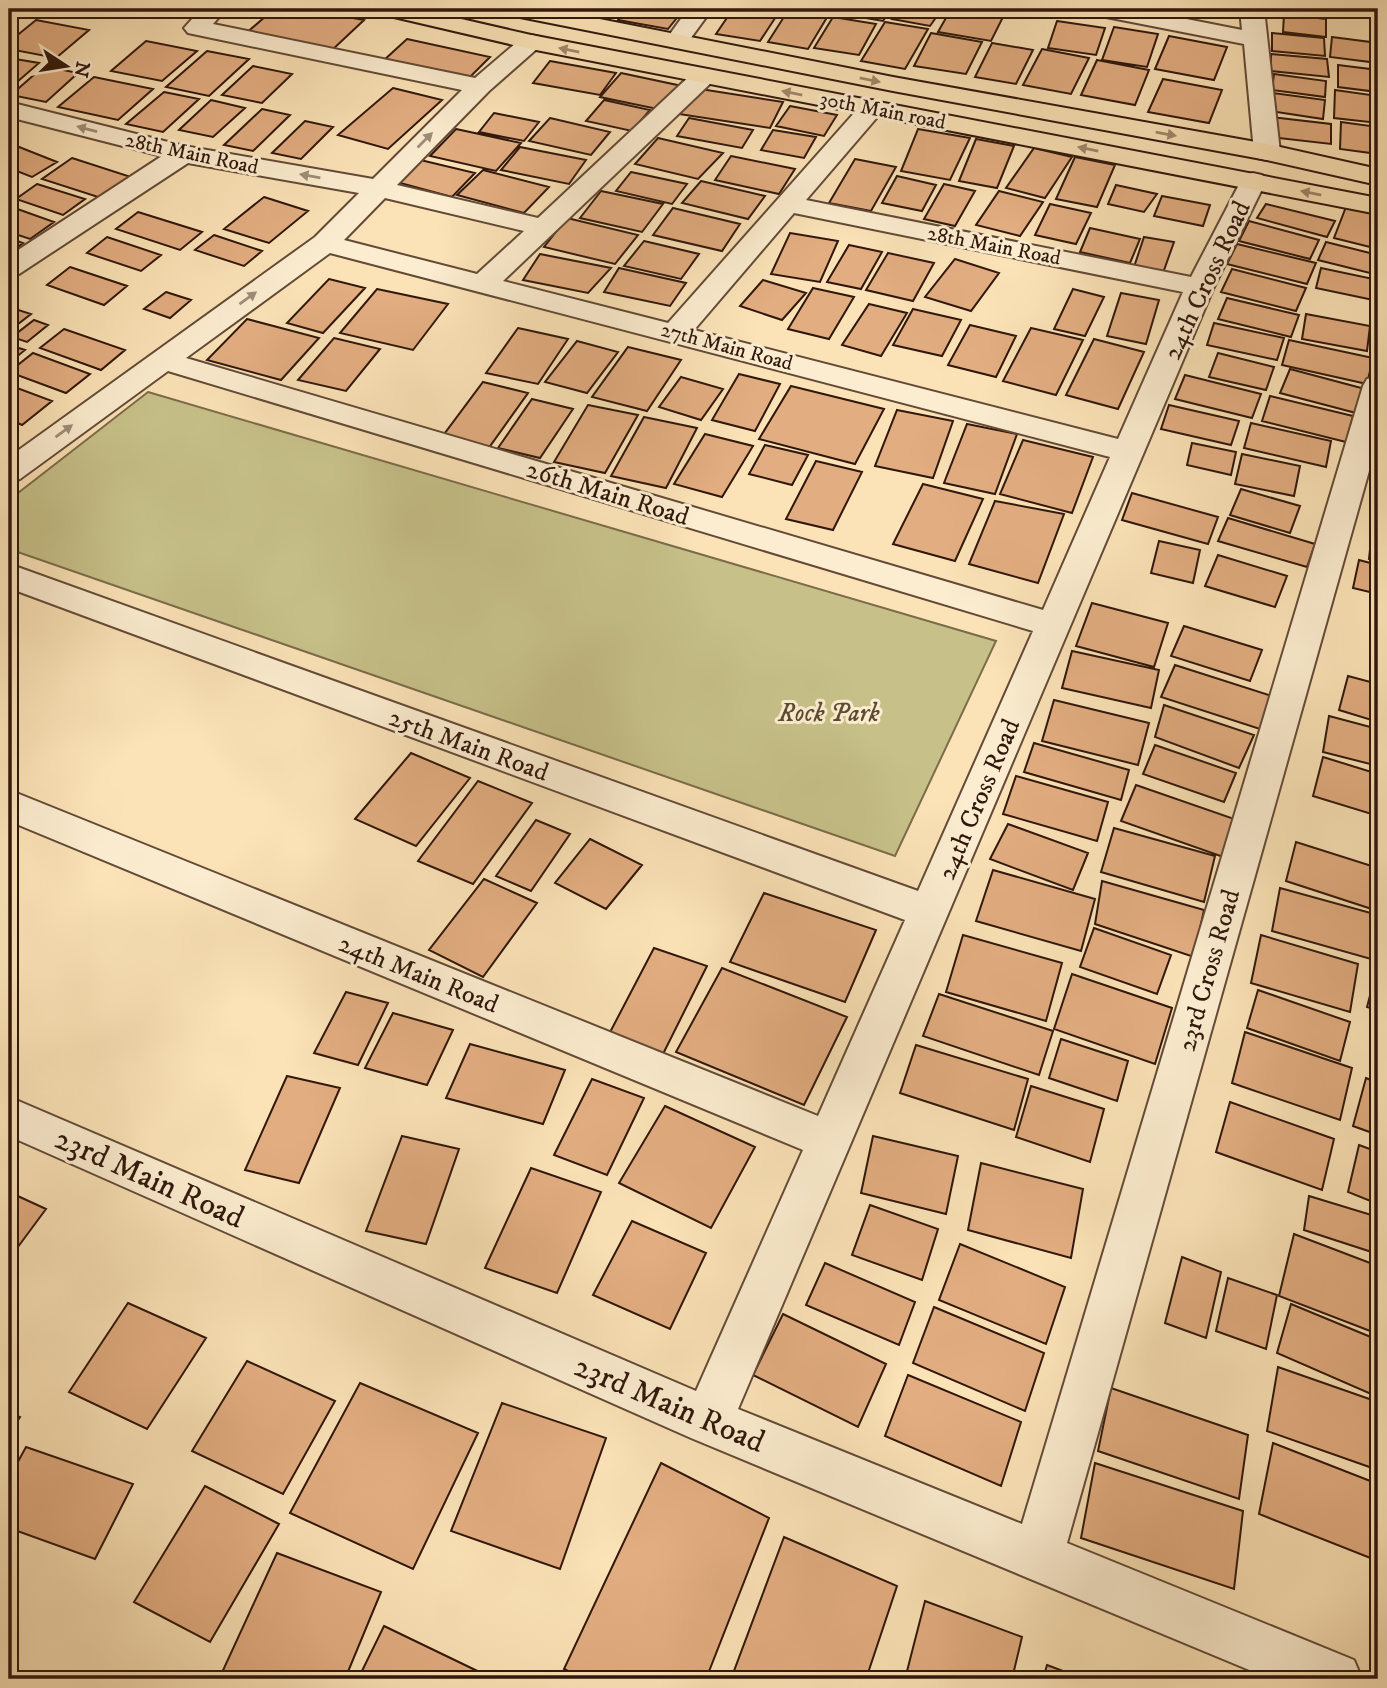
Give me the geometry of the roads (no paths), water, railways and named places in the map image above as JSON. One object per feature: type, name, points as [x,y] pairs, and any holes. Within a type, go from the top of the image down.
[{"type":"main road","name":"30th Main road","points":[[389,9],[531,42],[872,108],[1260,167],[1378,177]]},
{"type":"main road","name":"30th Main road","points":[[515,9],[893,84],[1260,167],[1378,206]]},
{"type":"street","points":[[214,9],[196,28],[480,86]]},
{"type":"street","points":[[677,41],[700,9]]},
{"type":"street","points":[[1101,9],[1254,39]]},
{"type":"street","points":[[1252,9],[1260,167]]},
{"type":"street","points":[[9,472],[325,243],[480,86],[531,42]]},
{"type":"street","points":[[484,283],[704,76]]},
{"type":"street","points":[[675,333],[872,108]]},
{"type":"street","name":"28th Main Road","points":[[13,113],[183,154],[377,188],[543,227]]},
{"type":"street","points":[[9,268],[183,154]]},
{"type":"street","name":"24th Cross Road","points":[[708,1421],[1200,287],[1260,167]]},
{"type":"street","name":"28th Main Road","points":[[788,204],[1200,287]]},
{"type":"street","name":"27th Main Road","points":[[325,243],[1128,452]]},
{"type":"street","name":"26th Main Road","points":[[162,360],[1053,625]]},
{"type":"street","name":"23rd Cross Road","points":[[1038,1555],[1378,386]]},
{"type":"street","name":"25th Main Road","points":[[9,576],[929,912]]},
{"type":"street","name":"24th Main Road","points":[[9,805],[830,1141]]},
{"type":"street","name":"23rd Main Road","points":[[9,1116],[708,1421],[1335,1679]]},
{"type":"park label","name":"Rock Park","points":[[829,712]]}]
